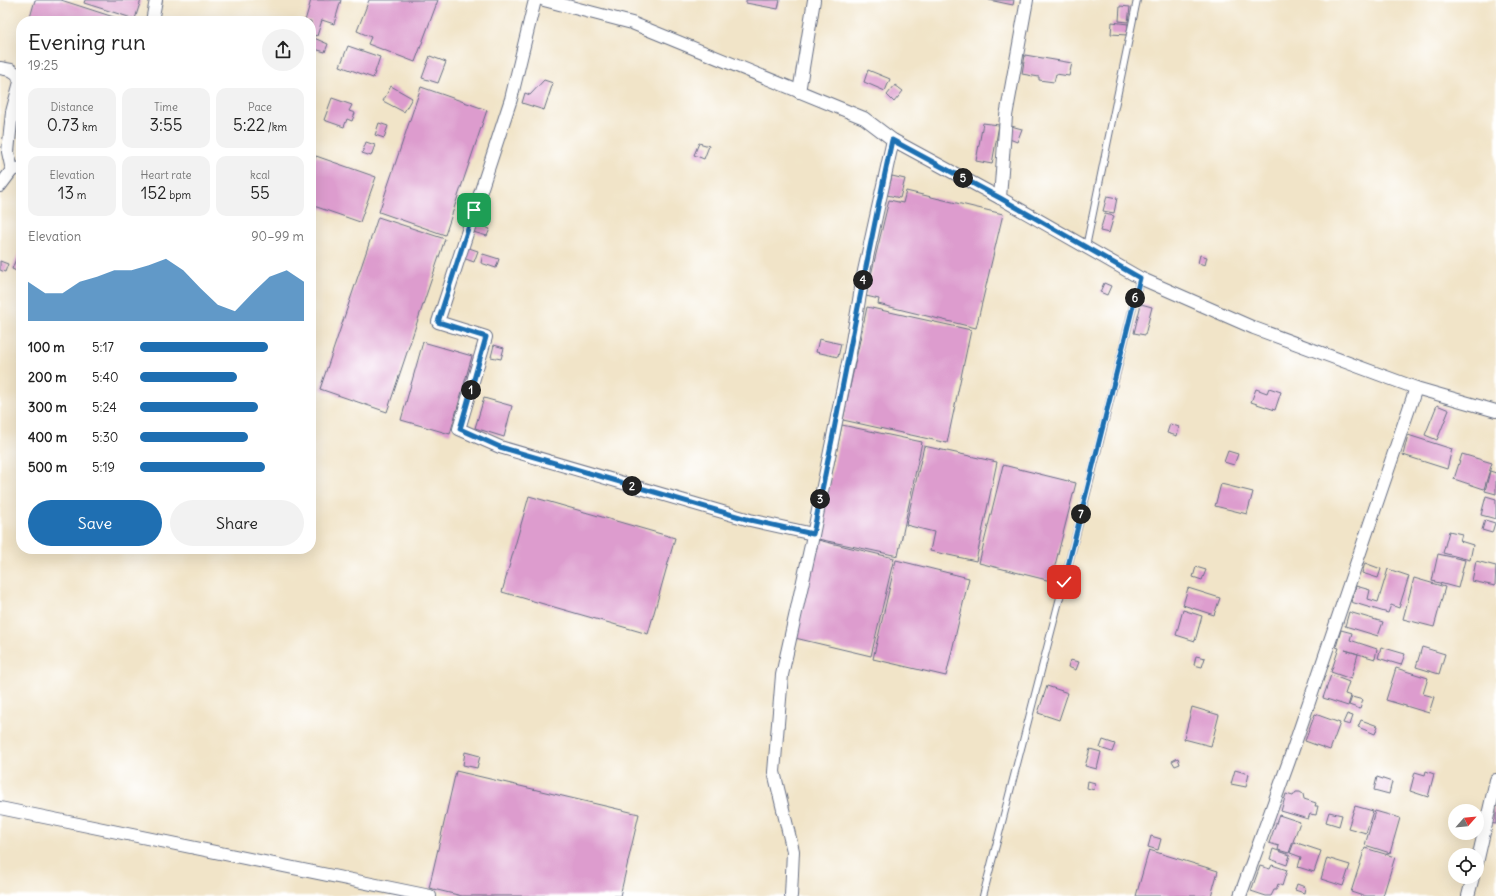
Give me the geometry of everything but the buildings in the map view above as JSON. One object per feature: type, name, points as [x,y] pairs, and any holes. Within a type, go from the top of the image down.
[{"type":"street","points":[[153,16],[156,0]]},
{"type":"street","points":[[535,0],[511,99],[438,322],[486,337],[460,429],[507,450],[750,520],[813,534]]},
{"type":"street","points":[[544,0],[632,23],[864,118],[892,140],[1000,198],[1140,278],[1254,328],[1416,388],[1496,411]]},
{"type":"street","points":[[799,92],[814,0]]},
{"type":"street","points":[[1000,198],[1006,116],[1027,0]]},
{"type":"street","points":[[0,68],[11,70],[16,73]]},
{"type":"street","points":[[16,97],[12,112],[8,152],[16,167]]},
{"type":"street","points":[[791,896],[793,851],[774,772],[782,675],[813,534],[850,353],[864,270],[892,140]]},
{"type":"street","points":[[0,186],[16,170]]},
{"type":"street","points":[[1240,896],[1289,761],[1416,388]]},
{"type":"street","points":[[1496,780],[1484,836],[1496,839]]},
{"type":"street","points":[[0,808],[430,896]]},
{"type":"street","points":[[1468,896],[1471,884]]},
{"type":"lane","points":[[1086,247],[1137,0]]},
{"type":"lane","points":[[983,896],[1091,477],[1140,278]]},
{"type":"route","points":[[474,210],[438,322],[486,337],[460,429],[500,447],[750,520],[813,534],[850,353],[864,270],[892,140],[1000,198],[1140,278],[1064,582]]}]
